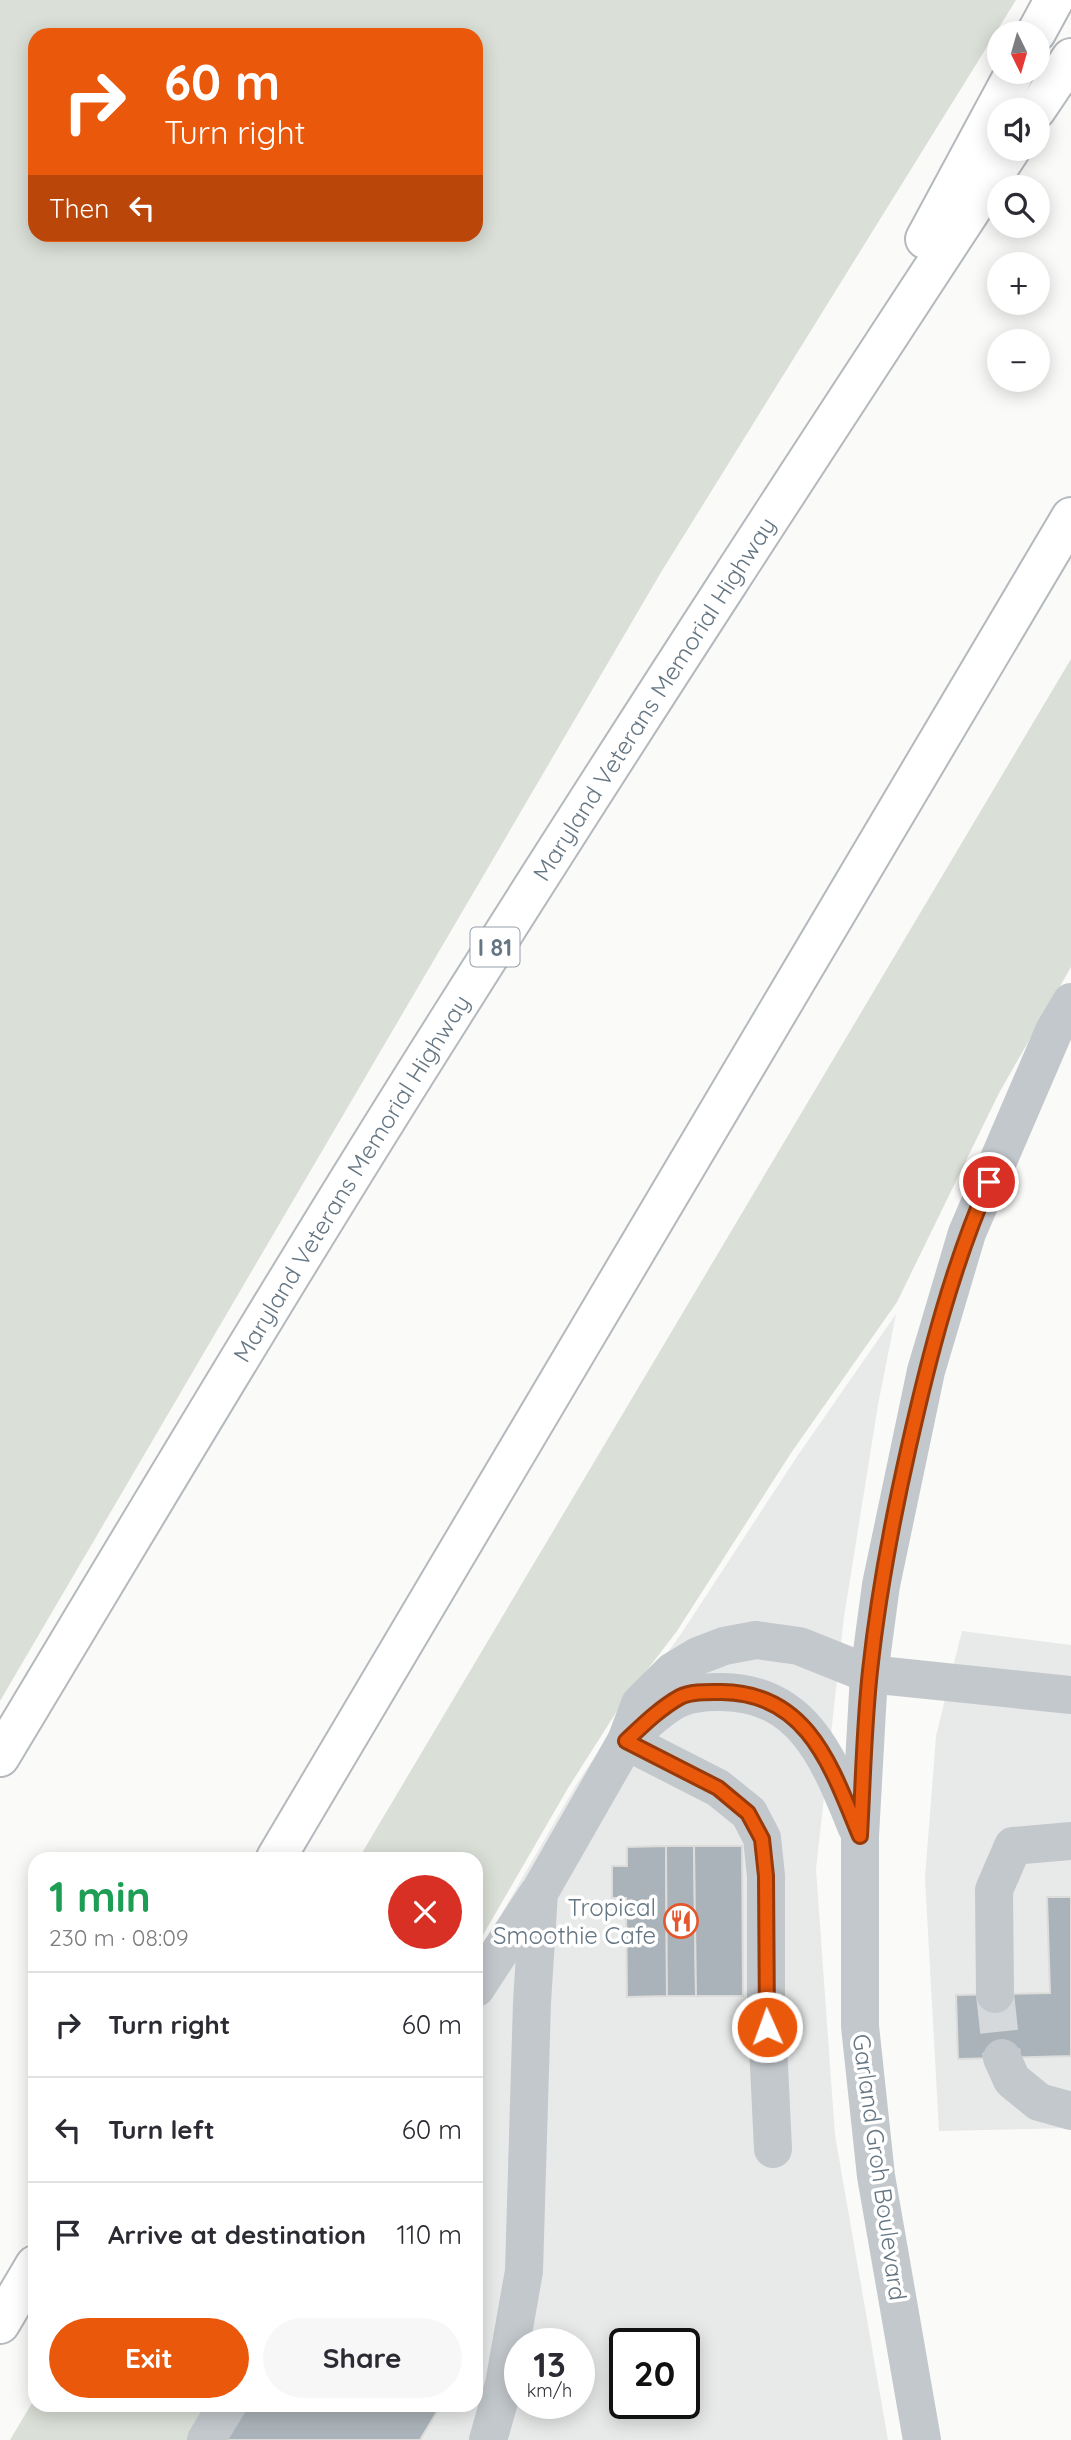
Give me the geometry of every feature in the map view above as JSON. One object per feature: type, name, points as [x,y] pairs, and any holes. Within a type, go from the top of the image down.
[{"type":"highway","points":[[1043,21],[1054,0]]},
{"type":"highway","points":[[1045,98],[1071,58]]},
{"type":"highway","points":[[800,471],[1009,84]]},
{"type":"highway","name":"Maryland Veterans Memorial Highway","points":[[0,1757],[450,1017],[800,471],[1003,161]]},
{"type":"highway","points":[[280,1852],[1071,517]]},
{"type":"highway","points":[[0,2324],[28,2277]]},
{"type":"street","name":"Garland Groh Boulevard","points":[[923,2439],[876,2176],[860,2026],[860,1836],[869,1674],[881,1585],[899,1492],[926,1371],[967,1233],[1054,1031],[1071,1002]]},
{"type":"street","points":[[483,1977],[538,1893],[626,1741],[640,1704],[673,1671],[698,1656],[724,1646],[756,1640],[799,1646],[869,1674],[1071,1695]]},
{"type":"street","points":[[626,1741],[653,1716],[682,1695],[708,1692],[754,1695],[781,1708],[806,1729],[829,1762],[860,1836]]},
{"type":"street","points":[[626,1741],[718,1788],[748,1813],[762,1839],[766,1876],[766,2003],[773,2149]]},
{"type":"street","points":[[995,1994],[994,1890],[1013,1846],[1071,1841]]},
{"type":"street","points":[[488,2440],[504,2384],[524,2270],[538,1893]]},
{"type":"street","points":[[1002,2058],[1012,2080],[1039,2102],[1071,2111]]},
{"type":"street","points":[[206,2440],[223,2412]]},
{"type":"shaded area","points":[[0,0],[1016,0],[1003,21],[987,21],[987,47],[660,574],[0,1701]]},
{"type":"shaded area","points":[[1071,659],[1071,967],[999,1093],[897,1302],[791,1453],[677,1631],[624,1700],[568,1788],[483,1935],[483,1852],[363,1852]]},
{"type":"shaded area","points":[[896,1314],[878,1405],[844,1617],[816,1869],[835,2135],[888,2440],[197,2440],[213,2412],[483,2412],[483,1946],[576,1785],[629,1705],[681,1634],[798,1455]]},
{"type":"shaded area","points":[[962,1631],[1071,1645],[1071,2128],[939,2131],[925,1878],[936,1736]]},
{"type":"shaded area","points":[[28,2410],[28,2412],[207,2412],[191,2440],[10,2440]]},
{"type":"building","points":[[666,1846],[667,1996],[627,1997],[626,1898],[612,1898],[612,1866],[627,1866],[627,1847]]},
{"type":"building","name":"Tropical Smoothie Cafe","points":[[666,1846],[694,1846],[696,1996],[667,1996]]},
{"type":"building","points":[[694,1846],[742,1846],[743,1996],[696,1996]]},
{"type":"building","points":[[1047,1897],[1071,1897],[1071,2056],[958,2059],[956,1995],[1050,1993]]},
{"type":"building","points":[[242,2412],[437,2412],[420,2440],[225,2440]]},
{"type":"tunnel","points":[[995,1994],[1002,2058]]},
{"type":"place","name":"Tropical Smoothie Cafe","points":[[681,1921]]},
{"type":"route","points":[[767,2027],[766,1876],[762,1839],[748,1813],[718,1788],[626,1741],[653,1716],[682,1695],[708,1692],[754,1695],[781,1708],[806,1729],[829,1762],[860,1836],[869,1674],[881,1585],[899,1492],[926,1371],[967,1233],[989,1182]]}]
